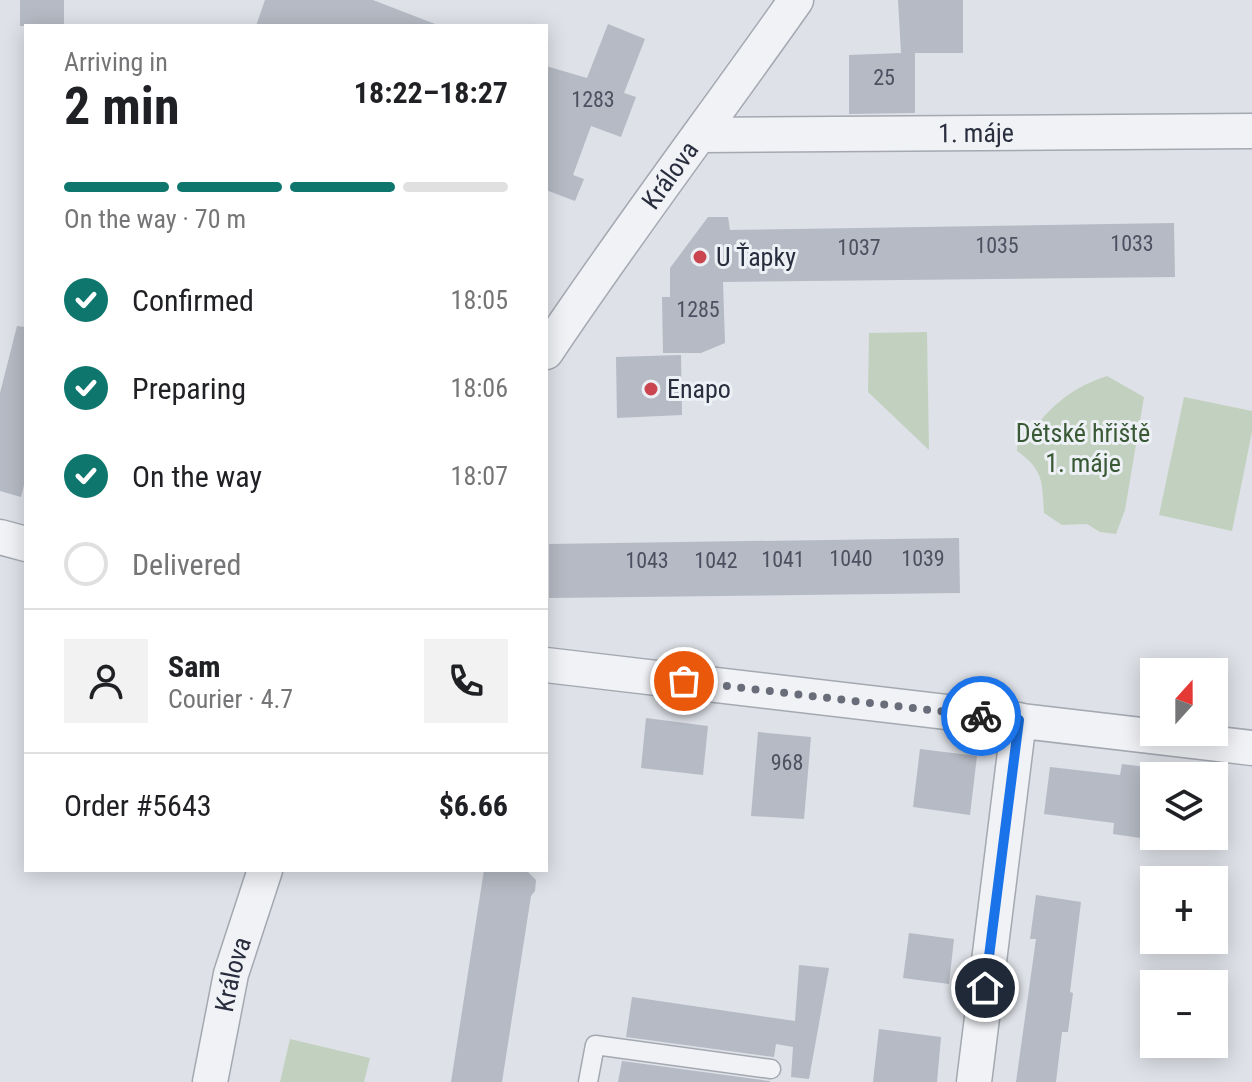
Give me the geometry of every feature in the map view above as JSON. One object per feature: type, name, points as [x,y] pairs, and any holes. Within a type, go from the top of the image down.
[{"type":"street","name":"Králova","points":[[548,349],[623,237],[702,135],[796,0]]},
{"type":"street","name":"1. máje","points":[[702,135],[1252,131]]},
{"type":"street","points":[[0,537],[24,543]]},
{"type":"street","points":[[548,665],[1252,748]]},
{"type":"street","points":[[974,1082],[1019,720]]},
{"type":"street","name":"Králova","points":[[210,1082],[231,974],[264,872]]},
{"type":"lane","points":[[588,1082],[595,1045],[771,1069]]},
{"type":"green space","points":[[927,332],[929,450],[868,392],[869,333]]},
{"type":"green space","name":"Dětské hřiště 1. máje","points":[[1107,376],[1144,397],[1125,510],[1116,534],[1100,532],[1087,524],[1062,525],[1044,513],[1037,471],[1017,451],[1018,433],[1034,429],[1066,396]]},
{"type":"green space","points":[[1184,397],[1252,411],[1252,432],[1232,531],[1159,515]]},
{"type":"green space","points":[[290,1039],[370,1058],[364,1082],[280,1082]]},
{"type":"building","points":[[20,0],[64,0],[64,24],[20,26]]},
{"type":"building","points":[[265,0],[373,0],[435,24],[257,24]]},
{"type":"building","points":[[898,0],[963,0],[963,53],[915,53],[915,113],[849,114],[849,55],[901,53]]},
{"type":"building","points":[[608,24],[645,39],[624,93],[636,97],[621,137],[591,126],[573,175],[584,179],[575,201],[548,191],[548,67],[587,78]]},
{"type":"building","points":[[708,217],[728,217],[730,230],[1174,223],[1175,277],[723,282],[725,343],[701,353],[663,353],[662,297],[670,297],[670,268]]},
{"type":"building","points":[[17,326],[24,327],[24,485],[21,497],[0,491],[0,393]]},
{"type":"building","points":[[681,355],[682,415],[617,418],[616,357]]},
{"type":"building","points":[[959,538],[960,593],[549,598],[549,544]]},
{"type":"building","points":[[646,718],[708,726],[703,775],[641,768]]},
{"type":"building","points":[[758,732],[811,737],[804,819],[751,816]]},
{"type":"building","points":[[920,749],[977,756],[970,815],[913,807]]},
{"type":"building","points":[[1122,764],[1140,766],[1140,838],[1113,834],[1114,823],[1044,814],[1050,767],[1120,775]]},
{"type":"building","points":[[484,872],[528,872],[536,880],[535,891],[531,896],[502,1082],[451,1082]]},
{"type":"building","points":[[1036,895],[1081,902],[1070,992],[1073,993],[1068,1032],[1062,1032],[1056,1082],[1016,1082],[1036,939],[1030,939]]},
{"type":"building","points":[[909,933],[954,939],[949,984],[903,978]]},
{"type":"building","points":[[799,965],[829,968],[809,1079],[791,1077],[793,1047],[776,1044],[774,1057],[626,1037],[632,997],[795,1021]]},
{"type":"building","points":[[879,1029],[941,1037],[937,1082],[873,1082]]},
{"type":"building","points":[[622,1061],[770,1081],[770,1082],[618,1082]]},
{"type":"way so far","points":[[684,681],[981,716]]},
{"type":"place","name":"U Ťapky","points":[[700,257]]},
{"type":"place","name":"Enapo","points":[[651,389]]},
{"type":"route","points":[[981,716],[1019,720],[985,988]]}]
